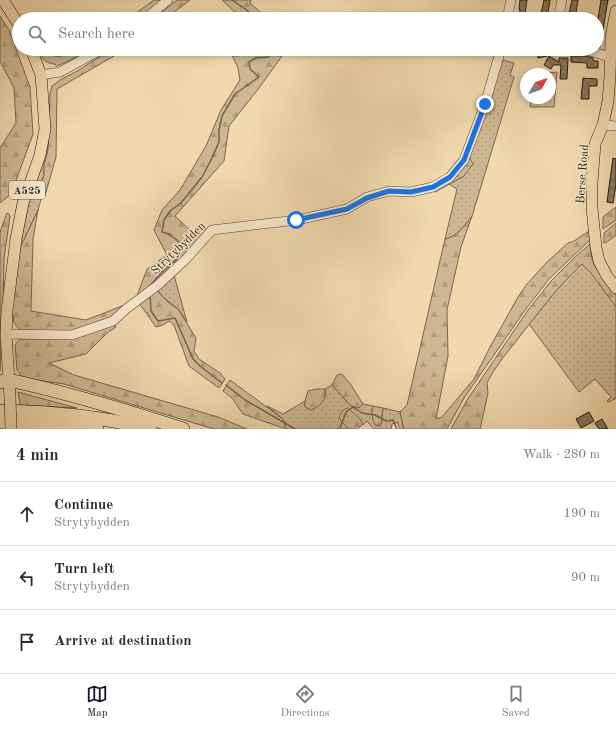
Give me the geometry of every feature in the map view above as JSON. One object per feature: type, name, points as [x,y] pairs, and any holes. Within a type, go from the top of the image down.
[{"type":"highway","points":[[4,381],[82,398],[183,429]]},
{"type":"highway","points":[[0,411],[68,415],[112,420],[150,429]]},
{"type":"highway","points":[[0,422],[69,425],[97,429]]},
{"type":"main road","points":[[3,0],[12,14]]},
{"type":"main road","name":"Berse Road","points":[[616,11],[611,37],[608,102],[595,144],[592,182],[592,208],[599,261],[606,276],[616,288]]},
{"type":"main road","name":"A525","points":[[11,429],[10,398],[4,381],[7,311],[16,239],[23,203],[40,155],[45,129],[41,75],[34,56]]},
{"type":"street","points":[[153,12],[168,0]]},
{"type":"street","points":[[508,12],[511,0]]},
{"type":"street","points":[[560,12],[562,0]]},
{"type":"street","points":[[604,55],[610,57]]},
{"type":"street","points":[[41,75],[60,72],[89,56]]},
{"type":"street","name":"Strytybydden","points":[[6,334],[72,335],[113,321],[187,258],[212,230],[296,220],[347,209],[367,198],[389,191],[411,192],[433,187],[450,177],[464,160],[485,104],[499,56]]},
{"type":"street","points":[[602,125],[616,126]]},
{"type":"green space","points":[[154,0],[162,0],[147,12],[138,12]]},
{"type":"green space","points":[[177,0],[190,0],[174,12],[162,12]]},
{"type":"green space","points":[[222,0],[251,0],[250,3],[260,12],[235,12]]},
{"type":"green space","points":[[0,16],[9,30],[12,38],[12,56],[19,56],[30,87],[33,134],[11,194],[0,203],[0,148],[16,123],[14,88],[0,61]]},
{"type":"green space","points":[[42,56],[77,56],[56,66],[55,64],[44,60]]},
{"type":"green space","points":[[101,56],[114,56],[57,89],[56,157],[45,196],[39,192],[44,175],[44,165],[48,150],[50,93],[52,86]]},
{"type":"green space","points":[[232,56],[282,56],[229,126],[224,161],[175,216],[194,234],[208,228],[195,247],[154,284],[160,294],[178,309],[196,338],[194,351],[199,359],[220,373],[225,379],[219,388],[189,366],[174,325],[169,321],[156,327],[140,305],[141,300],[111,318],[70,332],[21,331],[14,323],[12,310],[19,250],[38,210],[33,239],[31,311],[86,320],[135,301],[147,269],[167,255],[154,230],[162,210],[180,190],[206,146],[221,110],[240,80],[238,68]]},
{"type":"green space","points":[[501,60],[514,63],[510,75],[514,77],[473,213],[464,227],[453,236],[445,239],[457,189],[449,184],[464,176],[470,159],[471,147]]},
{"type":"green space","points":[[530,104],[554,104],[554,107],[530,107]]},
{"type":"green space","points":[[49,138],[48,150],[44,165],[44,175],[39,192],[33,188]]},
{"type":"green space","points":[[470,157],[473,164],[464,176],[435,192],[448,182]]},
{"type":"green space","points":[[31,192],[42,196],[38,210],[19,250]]},
{"type":"green space","points":[[616,207],[616,220],[603,229],[603,217]]},
{"type":"green space","points":[[7,213],[10,216],[4,259],[0,371],[0,232]]},
{"type":"green space","points":[[472,216],[461,247],[447,310],[448,356],[436,419],[442,417],[474,379],[490,347],[527,284],[546,263],[568,243],[590,231],[590,240],[549,279],[526,309],[464,398],[447,429],[404,429],[400,412],[407,405],[445,239],[457,233],[464,227]]},
{"type":"green space","points":[[616,223],[616,235],[604,243],[604,233]]},
{"type":"green space","points":[[590,244],[594,265],[616,296],[616,307],[591,273],[582,264],[550,298],[493,372],[487,383],[488,393],[480,429],[451,429],[467,400],[528,310],[551,281]]},
{"type":"green space","points":[[591,255],[594,265],[616,296],[616,398],[609,402],[607,401],[611,397],[595,379],[579,392],[529,324],[565,281]]},
{"type":"green space","points":[[174,275],[187,322],[177,308],[164,298],[158,290]]},
{"type":"green space","points":[[114,323],[116,327],[107,333],[86,354],[49,363],[74,375],[218,417],[247,429],[214,429],[64,384],[23,378],[17,370],[15,345],[20,339],[71,338]]},
{"type":"green space","points":[[342,374],[363,404],[359,408],[351,406],[332,385],[337,375]]},
{"type":"green space","points":[[230,380],[283,419],[286,429],[243,414],[232,398],[223,391]]},
{"type":"green space","points":[[332,385],[351,406],[359,408],[363,404],[373,406],[372,411],[381,424],[383,408],[400,412],[404,429],[400,429],[397,422],[392,424],[391,429],[374,429],[367,421],[363,425],[360,419],[341,421],[349,429],[286,429],[283,419],[267,406],[283,414],[305,401],[305,407],[326,396],[325,389]]},
{"type":"green space","points":[[325,389],[325,397],[321,404],[311,410],[305,407],[305,401],[308,391]]},
{"type":"green space","points":[[18,392],[77,408],[20,405]]},
{"type":"green space","points":[[373,406],[383,408],[380,426],[375,425],[372,413]]},
{"type":"green space","points":[[348,408],[360,419],[363,424],[357,429],[349,429],[339,417],[343,410]]},
{"type":"building","points":[[520,0],[527,0],[525,12],[520,12]]},
{"type":"building","points":[[544,0],[550,0],[548,12],[541,12]]},
{"type":"building","points":[[572,0],[578,0],[576,12],[569,12]]},
{"type":"building","points":[[601,0],[608,0],[604,24],[604,12],[599,12]]},
{"type":"building","points":[[549,56],[559,62],[559,58],[568,58],[567,79],[560,79],[561,65],[553,65],[552,68],[549,68],[544,65]]},
{"type":"building","points":[[571,56],[586,56],[593,58],[593,61],[598,61],[598,68],[587,68],[587,63],[571,62]]},
{"type":"building","points":[[583,78],[597,79],[597,86],[589,86],[589,99],[581,99]]},
{"type":"building","points":[[613,158],[616,159],[616,185],[613,203],[607,202]]},
{"type":"building","points":[[589,412],[594,421],[581,428],[576,419]]},
{"type":"building","points":[[602,419],[608,429],[599,429],[595,423]]},
{"type":"waterway","points":[[232,0],[249,12]]},
{"type":"waterway","points":[[151,287],[159,275],[178,258],[182,244],[169,234],[162,232],[164,220],[170,211],[181,203],[202,177],[219,142],[219,130],[222,116],[235,94],[259,77],[250,69],[249,62],[256,58],[269,56]]},
{"type":"waterway","points":[[150,294],[151,311],[158,321],[175,318],[193,359],[222,383]]},
{"type":"waterway","points":[[226,385],[245,400],[295,429]]},
{"type":"waterway","points":[[338,429],[340,428],[346,412],[353,407],[362,413],[375,415],[386,421],[393,420],[397,429]]},
{"type":"route","points":[[296,220],[347,209],[367,198],[389,191],[411,192],[433,187],[450,177],[464,160],[485,104]]}]
